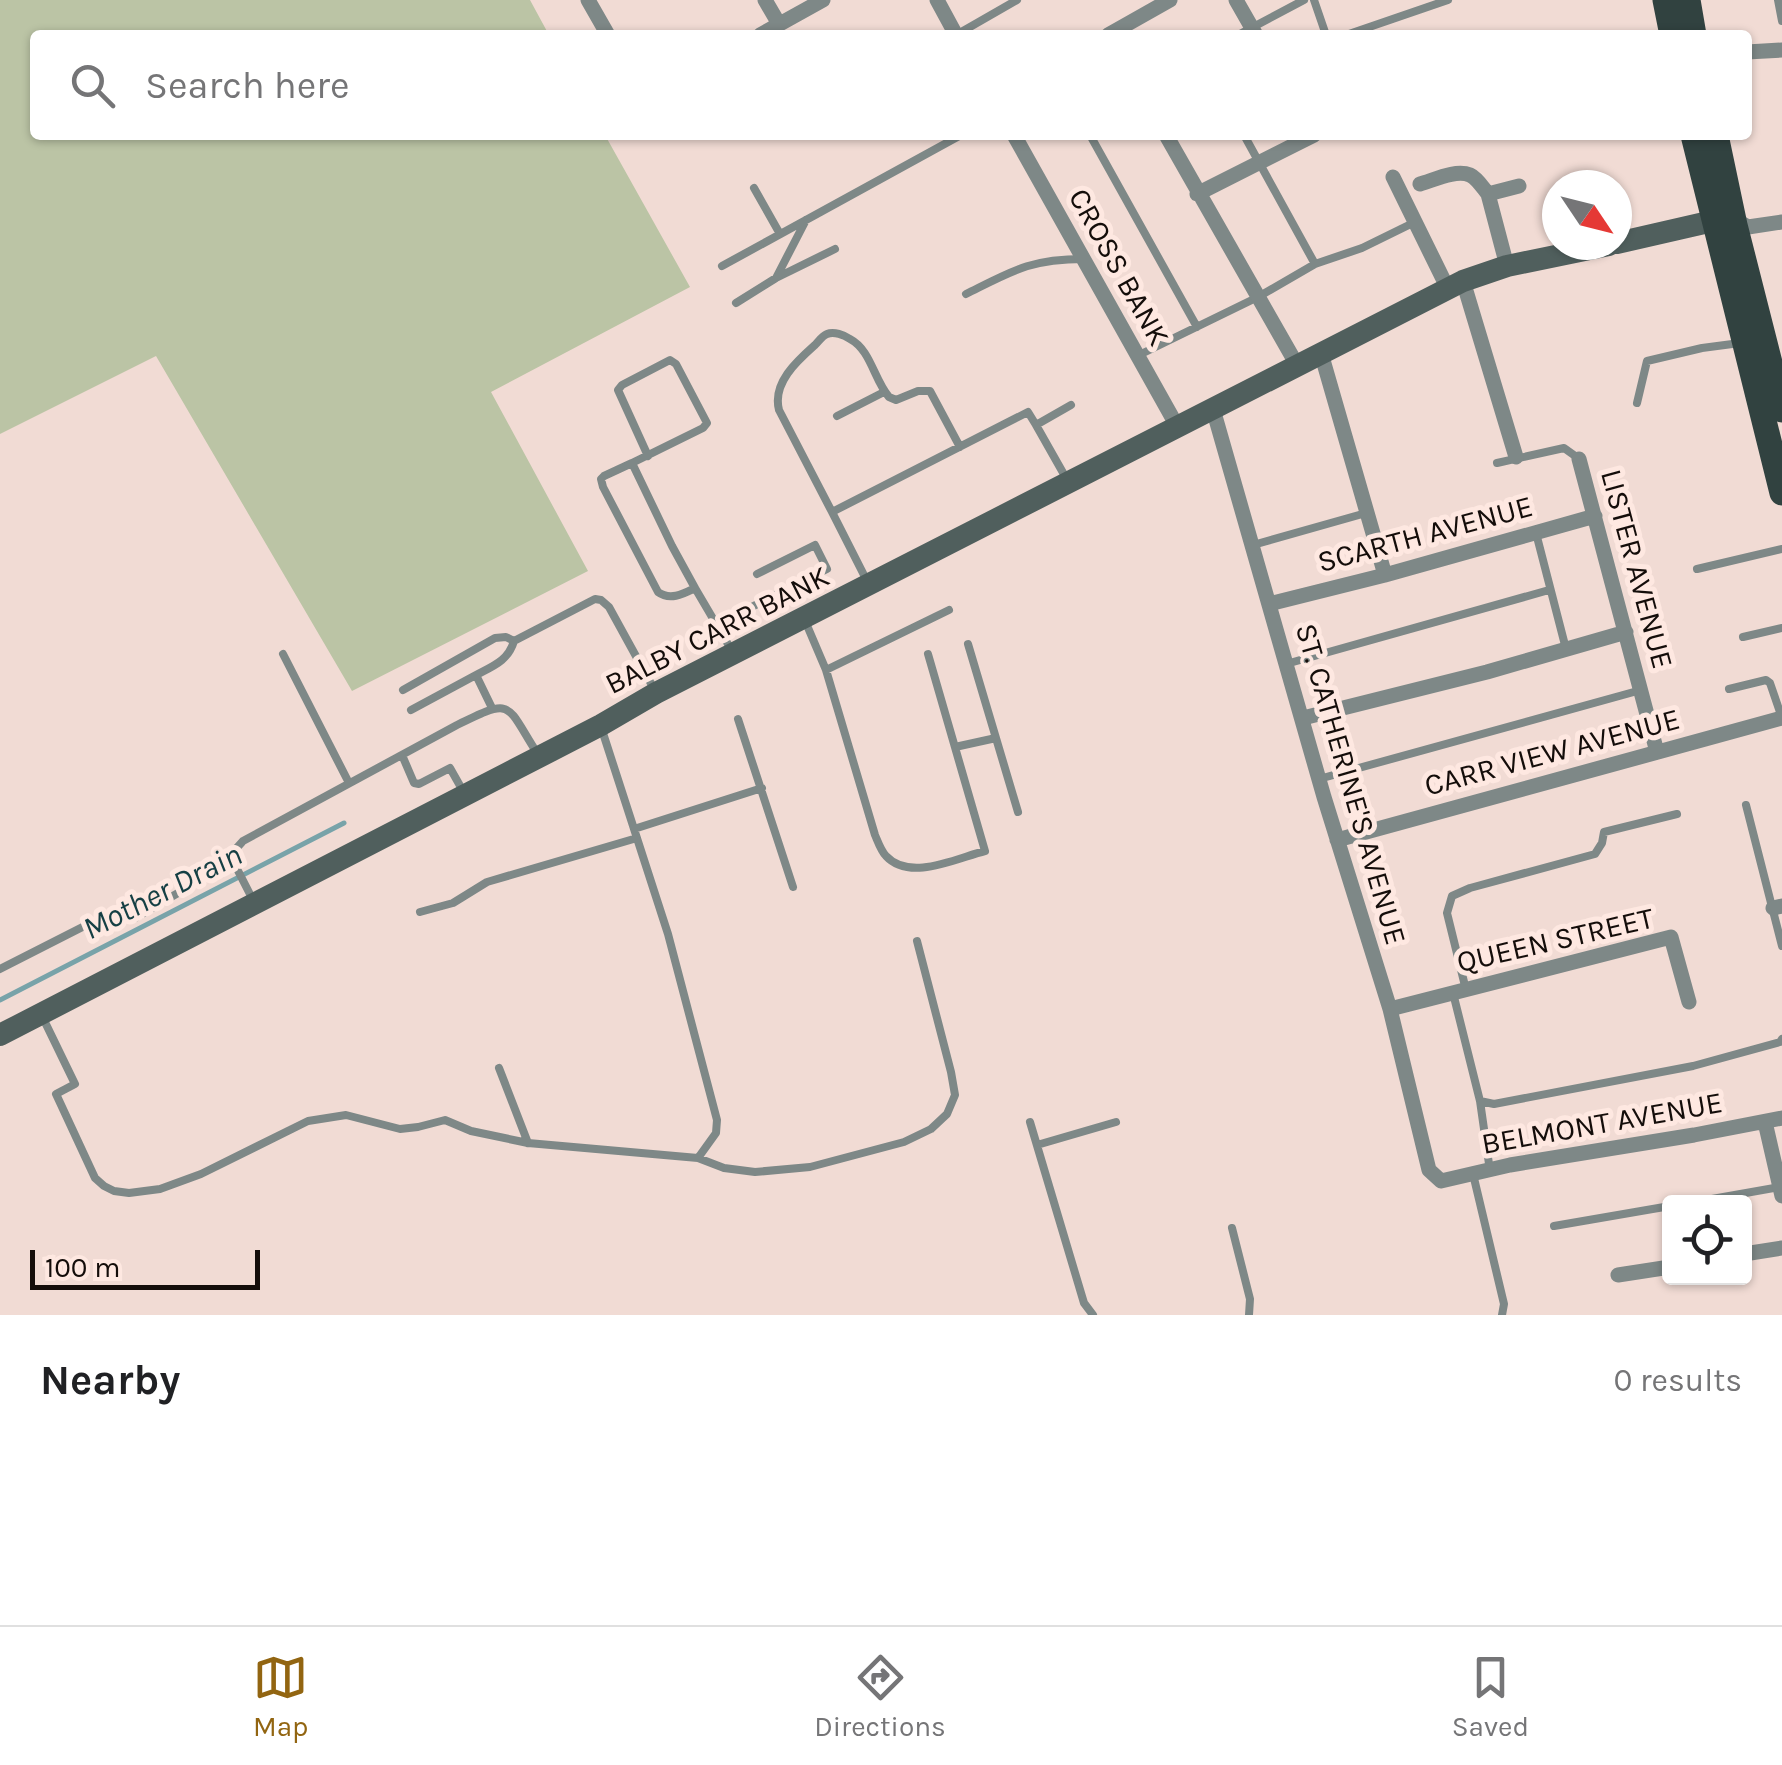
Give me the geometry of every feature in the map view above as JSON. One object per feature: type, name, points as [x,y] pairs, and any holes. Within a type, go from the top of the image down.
[{"type":"main road","points":[[1664,0],[1671,30]]},
{"type":"main road","points":[[1688,0],[1693,30]]},
{"type":"main road","points":[[1696,140],[1777,368],[1782,410]]},
{"type":"main road","points":[[1717,140],[1744,342],[1782,492]]},
{"type":"street","points":[[588,0],[605,30]]},
{"type":"street","points":[[764,0],[779,24]]},
{"type":"street","points":[[769,30],[823,0]]},
{"type":"street","points":[[937,0],[953,30]]},
{"type":"street","points":[[1117,30],[1170,0]]},
{"type":"street","points":[[1236,0],[1248,30]]},
{"type":"street","points":[[1752,52],[1782,50]]},
{"type":"street","name":"CROSS BANK","points":[[1017,140],[1177,426]]},
{"type":"street","points":[[1169,140],[1298,365]]},
{"type":"street","points":[[1198,194],[1304,140]]},
{"type":"street","points":[[1420,184],[1449,175],[1474,177],[1488,194],[1507,266]]},
{"type":"street","points":[[1393,177],[1415,222],[1456,285],[1516,458]]},
{"type":"street","points":[[1488,194],[1519,186]]},
{"type":"street","points":[[1632,241],[1728,225],[1778,223]]},
{"type":"street","name":"BALBY CARR BANK","points":[[0,1035],[250,895],[464,795],[1456,285],[1507,266],[1542,259]]},
{"type":"street","points":[[1321,353],[1385,575]]},
{"type":"street","name":"ST. CATHERINE'S AVENUE","points":[[1212,409],[1390,1009],[1433,1176]]},
{"type":"street","name":"LISTER AVENUE","points":[[1579,459],[1657,752]]},
{"type":"street","name":"SCARTH AVENUE","points":[[1269,604],[1595,516]]},
{"type":"street","points":[[1303,718],[1392,698],[1626,632]]},
{"type":"street","name":"CARR VIEW AVENUE","points":[[1337,840],[1782,718]]},
{"type":"street","name":"QUEEN STREET","points":[[1390,1009],[1671,937],[1689,1002]]},
{"type":"street","name":"BELMONT AVENUE","points":[[1433,1176],[1441,1181],[1510,1165],[1782,1118]]},
{"type":"street","points":[[1764,1122],[1781,1191]]},
{"type":"street","points":[[1752,1253],[1782,1248]]},
{"type":"street","points":[[1618,1275],[1662,1267]]},
{"type":"lane","points":[[965,30],[1017,0]]},
{"type":"lane","points":[[1252,30],[1304,0]]},
{"type":"lane","points":[[1314,0],[1324,30]]},
{"type":"lane","points":[[1361,30],[1448,0]]},
{"type":"lane","points":[[1778,0],[1782,22]]},
{"type":"lane","points":[[722,266],[952,140]]},
{"type":"lane","points":[[1093,140],[1197,326]]},
{"type":"lane","points":[[1247,140],[1316,264]]},
{"type":"lane","points":[[754,188],[780,234]]},
{"type":"lane","points":[[776,278],[806,220]]},
{"type":"lane","points":[[1138,356],[1316,264],[1362,248],[1415,222]]},
{"type":"lane","points":[[736,302],[835,249]]},
{"type":"lane","points":[[966,294],[1022,266],[1084,259]]},
{"type":"lane","points":[[869,585],[779,410],[776,401],[781,385],[799,359],[828,334],[838,334],[858,344],[884,392],[896,400],[918,391],[930,391],[960,447]]},
{"type":"lane","points":[[1637,403],[1646,361],[1744,342]]},
{"type":"lane","points":[[648,456],[618,390],[670,360],[676,364],[707,423],[702,428],[648,456],[604,476],[601,479],[658,592],[672,597],[695,588]]},
{"type":"lane","points":[[837,416],[884,392]]},
{"type":"lane","points":[[1036,425],[1071,405]]},
{"type":"lane","points":[[832,512],[1028,412],[1068,482]]},
{"type":"lane","points":[[1498,463],[1564,448],[1579,459]]},
{"type":"lane","points":[[632,463],[672,546],[734,655]]},
{"type":"lane","points":[[1253,544],[1366,513]]},
{"type":"lane","points":[[1536,532],[1566,650]]},
{"type":"lane","points":[[716,624],[827,568],[814,545],[757,574]]},
{"type":"lane","points":[[1697,570],[1782,549]]},
{"type":"lane","points":[[1286,664],[1549,590]]},
{"type":"lane","points":[[411,710],[503,660],[514,641],[595,599],[608,607],[656,693]]},
{"type":"lane","points":[[826,670],[950,610]]},
{"type":"lane","points":[[804,618],[826,670],[875,835],[884,854],[895,864],[908,868],[922,868],[985,851],[928,654]]},
{"type":"lane","points":[[1743,637],[1782,628]]},
{"type":"lane","points":[[403,690],[495,638],[506,636],[514,641]]},
{"type":"lane","points":[[968,644],[1018,812]]},
{"type":"lane","points":[[282,654],[349,783]]},
{"type":"lane","points":[[476,675],[492,708]]},
{"type":"lane","points":[[1729,688],[1766,680],[1782,718]]},
{"type":"lane","points":[[1319,780],[1641,690]]},
{"type":"lane","points":[[250,895],[235,864],[234,851],[243,841],[492,708],[502,707],[511,712],[539,756]]},
{"type":"lane","points":[[738,719],[793,887]]},
{"type":"lane","points":[[600,725],[668,934],[717,1120],[716,1133],[698,1158]]},
{"type":"lane","points":[[955,747],[996,738]]},
{"type":"lane","points":[[402,754],[414,782],[419,784],[450,768],[464,795]]},
{"type":"lane","points":[[420,912],[452,902],[487,882],[762,788]]},
{"type":"lane","points":[[1746,805],[1777,907],[1782,946]]},
{"type":"lane","points":[[1490,1171],[1447,913],[1452,896],[1595,854],[1604,832],[1677,814]]},
{"type":"lane","points":[[0,969],[114,911],[135,918],[235,864]]},
{"type":"lane","points":[[40,1014],[75,1084],[56,1094],[95,1178],[114,1191],[160,1189],[201,1174],[308,1121],[346,1115],[400,1129],[445,1120],[471,1131],[528,1143],[698,1158],[724,1168],[755,1172],[810,1166],[904,1142],[932,1129],[947,1114],[955,1095],[917,941]]},
{"type":"lane","points":[[1480,1102],[1494,1104],[1693,1066],[1782,1039]]},
{"type":"lane","points":[[499,1068],[528,1143]]},
{"type":"lane","points":[[1030,1122],[1084,1302],[1094,1315]]},
{"type":"lane","points":[[1037,1145],[1116,1122]]},
{"type":"lane","points":[[1473,1174],[1504,1304],[1502,1315]]},
{"type":"lane","points":[[1750,1195],[1781,1191]]},
{"type":"lane","points":[[1554,1226],[1662,1207]]},
{"type":"lane","points":[[1232,1228],[1250,1299],[1249,1315]]},
{"type":"green space","points":[[0,0],[530,0],[546,30],[30,30],[30,140],[608,140],[690,287],[491,392],[588,571],[352,691],[156,356],[0,434]]},
{"type":"waterway","name":"Mother Drain","points":[[0,1000],[344,823]]}]
